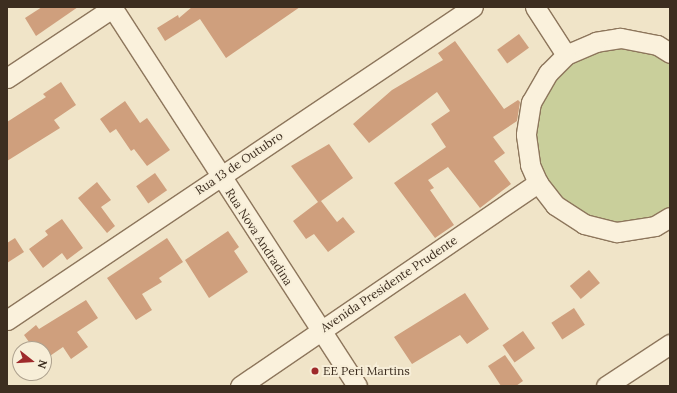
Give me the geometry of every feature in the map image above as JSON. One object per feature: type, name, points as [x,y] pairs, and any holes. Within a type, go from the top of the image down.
[{"type":"street","name":"Rua Nova Andradina","points":[[113,7],[219,176],[357,386]]},
{"type":"street","points":[[7,78],[113,7]]},
{"type":"street","name":"Rua 13 de Outubro","points":[[7,320],[219,176],[473,7]]},
{"type":"street","points":[[535,7],[566,55]]},
{"type":"street","points":[[670,53],[657,45],[620,38],[596,42],[566,55],[548,73],[532,102],[526,135],[530,165],[538,183],[554,205],[584,224],[617,232],[655,226],[670,217]]},
{"type":"street","name":"Avenida Presidente Prudente","points":[[240,386],[320,330],[538,183]]},
{"type":"street","points":[[606,386],[670,344]]},
{"type":"green space","points":[[620,46],[654,52],[670,62],[670,209],[653,219],[617,224],[586,217],[560,199],[544,179],[537,163],[533,135],[539,104],[554,77],[570,61],[598,49]]},
{"type":"building","points":[[42,7],[78,7],[36,36],[25,18]]},
{"type":"building","points":[[192,7],[300,7],[226,58],[200,19],[165,41],[157,28],[178,15],[179,18]]},
{"type":"building","points":[[519,34],[529,48],[507,64],[497,50]]},
{"type":"building","points":[[455,41],[504,109],[518,100],[520,102],[517,121],[493,137],[505,153],[494,161],[511,184],[480,208],[448,167],[428,180],[434,188],[430,190],[454,225],[435,238],[394,183],[446,147],[431,124],[450,111],[437,92],[369,143],[353,124],[392,90],[443,60],[438,53]]},
{"type":"building","points":[[61,82],[76,105],[54,120],[60,128],[7,161],[7,122],[46,97],[43,94]]},
{"type":"building","points":[[125,101],[140,123],[147,118],[170,150],[147,166],[134,149],[131,151],[116,129],[110,133],[100,119]]},
{"type":"building","points":[[329,144],[353,178],[321,201],[337,222],[343,217],[355,232],[328,252],[314,234],[306,239],[293,221],[318,202],[291,166]]},
{"type":"building","points":[[155,173],[167,190],[148,203],[136,186]]},
{"type":"building","points":[[97,182],[111,200],[101,207],[115,226],[107,233],[78,198]]},
{"type":"building","points":[[62,219],[83,248],[67,260],[62,253],[43,268],[29,249],[48,235],[45,231]]},
{"type":"building","points":[[228,231],[239,247],[234,251],[248,272],[209,298],[185,260]]},
{"type":"building","points":[[15,238],[24,252],[7,263],[7,243]]},
{"type":"building","points":[[167,238],[183,262],[159,278],[162,282],[142,294],[152,310],[136,320],[107,278]]},
{"type":"building","points":[[589,270],[600,283],[581,299],[570,286]]},
{"type":"building","points":[[465,293],[489,329],[467,344],[460,335],[412,364],[394,337]]},
{"type":"building","points":[[86,300],[98,318],[77,332],[88,347],[71,359],[63,347],[52,355],[52,341],[28,341],[24,335],[36,325],[39,329]]},
{"type":"building","points":[[574,308],[585,325],[562,339],[551,323]]},
{"type":"building","points":[[523,331],[535,348],[515,363],[503,345]]},
{"type":"building","points":[[505,355],[523,381],[516,386],[501,386],[488,366]]},
{"type":"place","name":"EE Peri Martins","points":[[315,371]]}]
